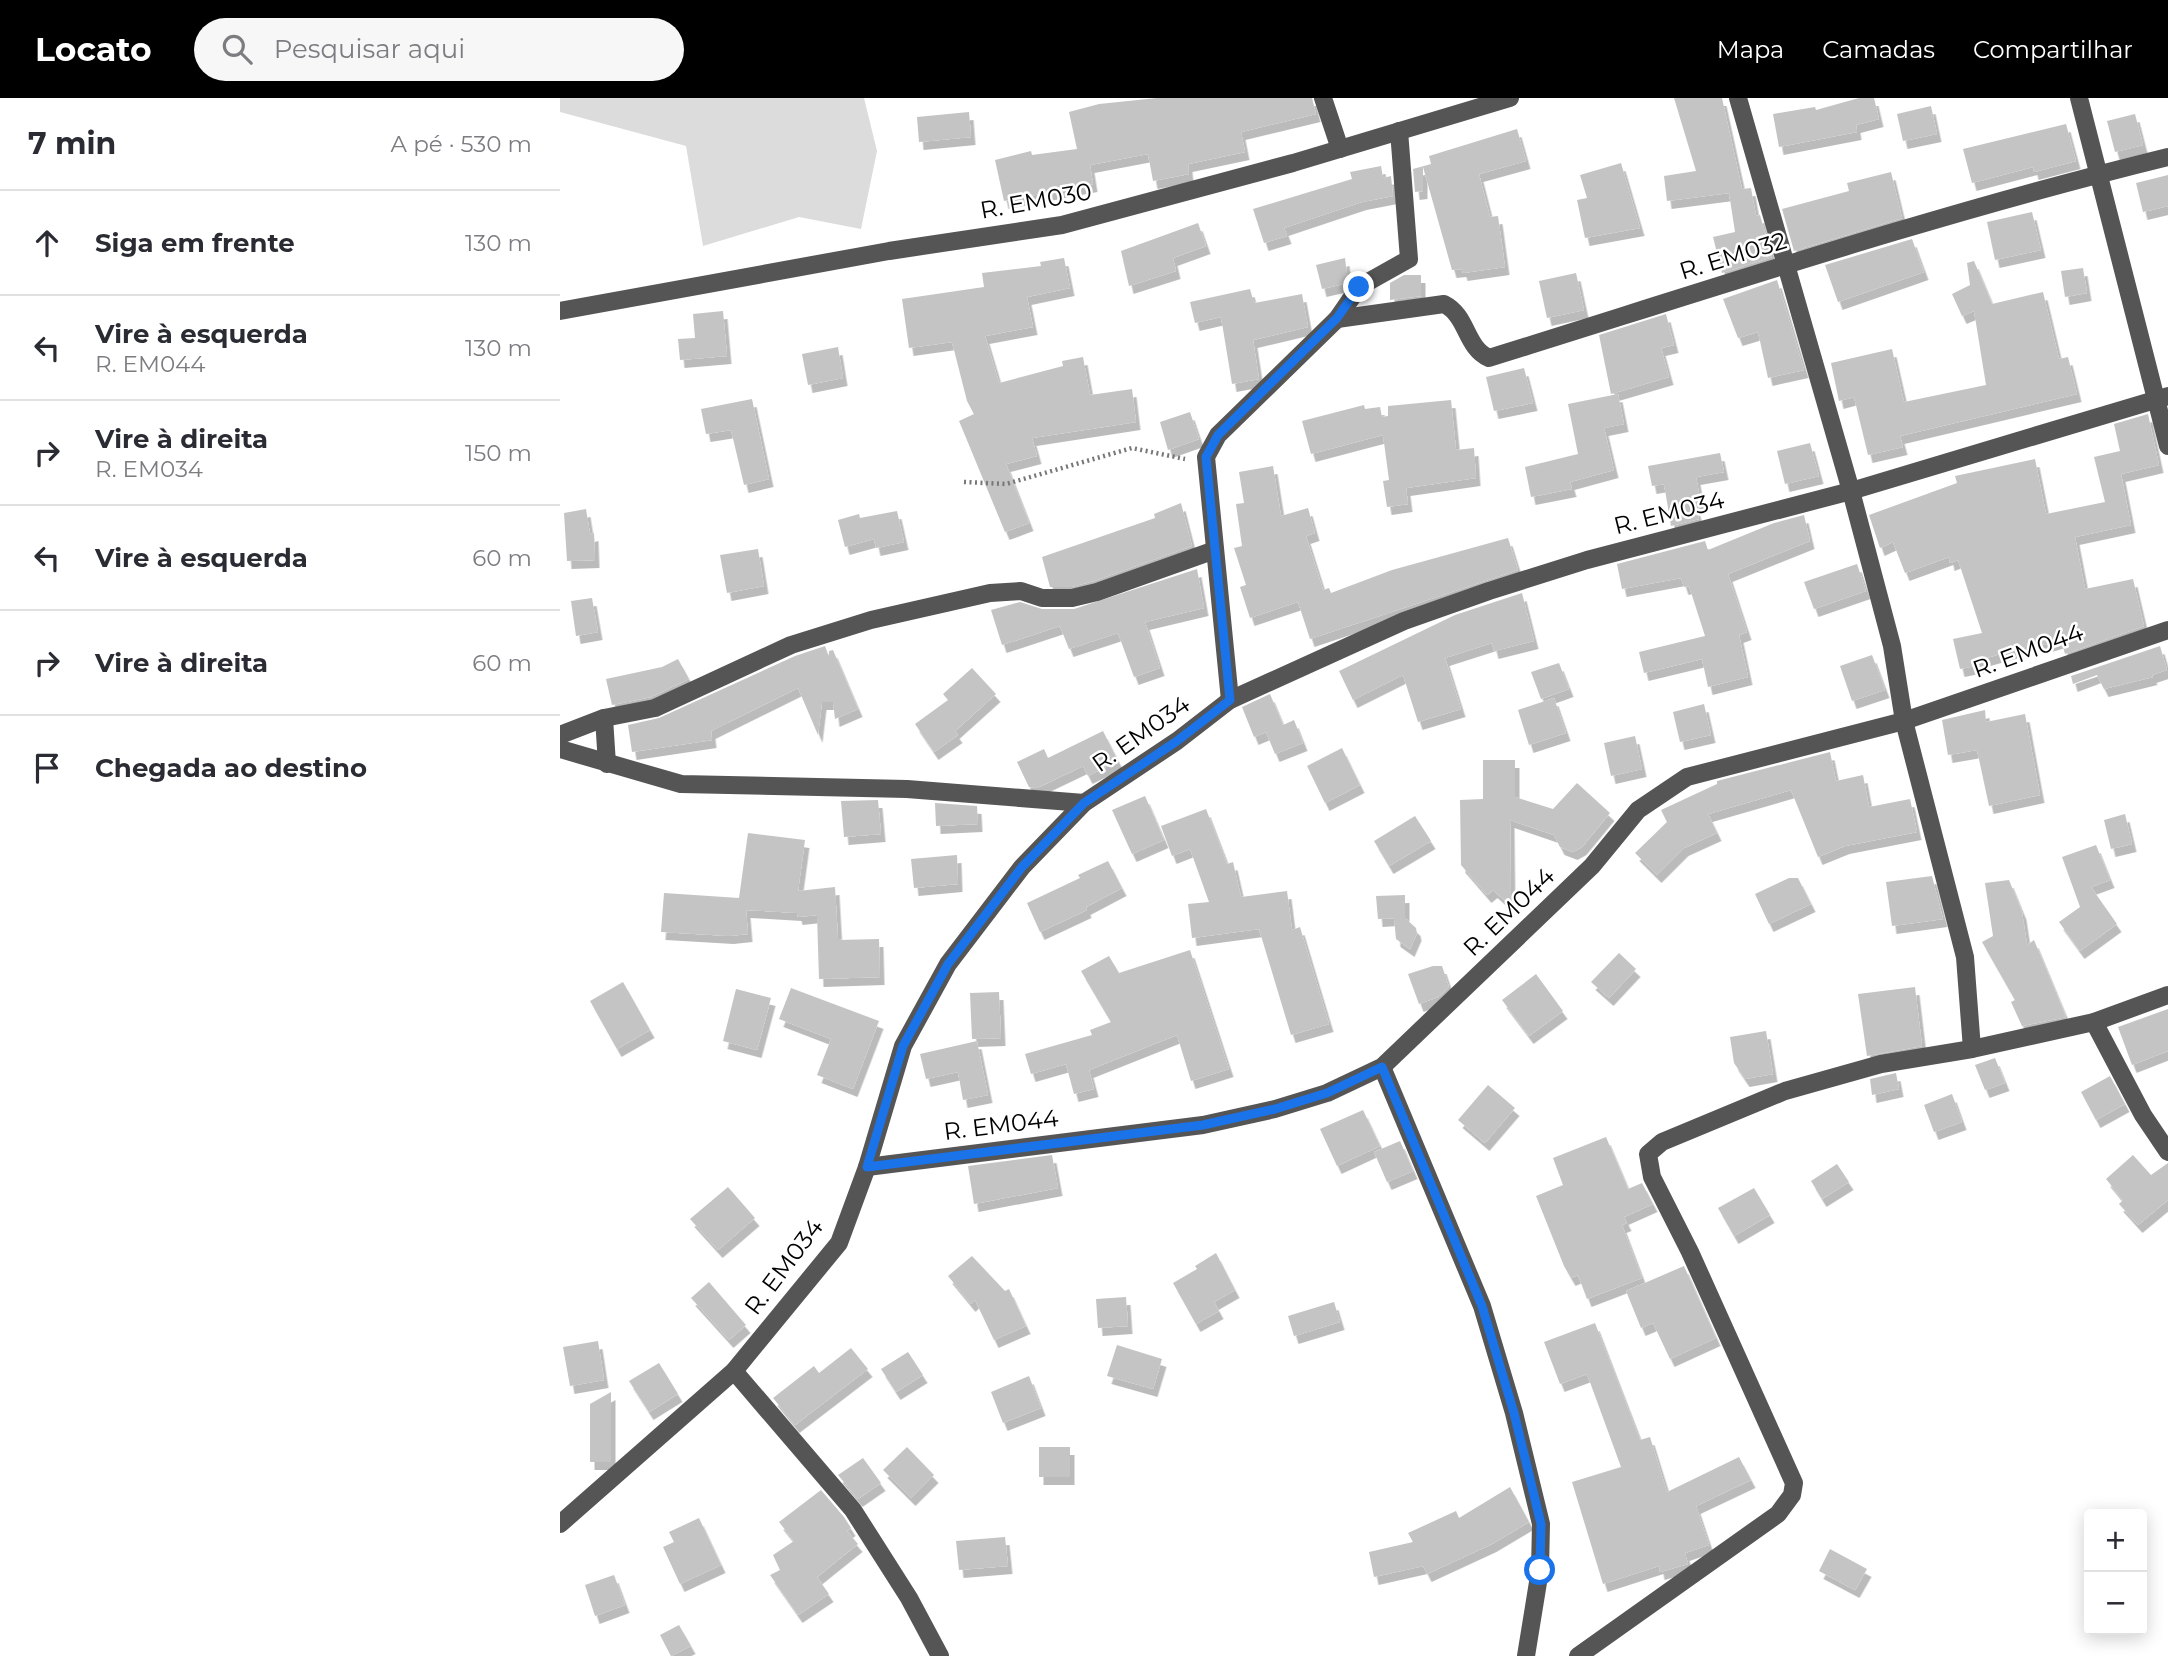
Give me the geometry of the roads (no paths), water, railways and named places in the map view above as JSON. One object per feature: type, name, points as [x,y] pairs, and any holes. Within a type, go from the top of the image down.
[{"type":"street","points":[[1323,98],[1340,149]]},
{"type":"street","name":"R. EM030","points":[[560,310],[913,247],[1062,225],[1340,149],[1510,98]]},
{"type":"street","points":[[1738,98],[1851,491],[1892,646],[1904,721],[1965,957],[1972,1049]]},
{"type":"street","points":[[2079,98],[2162,398],[2168,446]]},
{"type":"street","points":[[1230,700],[1206,457],[1218,435],[1337,318],[1359,287],[1409,259],[1399,131]]},
{"type":"street","name":"R. EM032","points":[[1337,318],[1444,304],[1456,310],[1476,352],[1489,358],[1787,265],[2100,174],[2168,157]]},
{"type":"street","name":"R. EM034","points":[[560,1524],[734,1371],[839,1243],[867,1167],[903,1046],[948,964],[1022,867],[1084,803],[1177,741],[1230,700],[1404,621],[1489,591],[1587,560],[1851,491],[2162,398]]},
{"type":"street","points":[[560,735],[604,719],[655,708],[791,645],[871,620],[990,593],[1021,591],[1042,598],[1072,598],[1097,593],[1215,550]]},
{"type":"street","name":"R. EM044","points":[[867,1167],[1203,1125],[1275,1109],[1327,1093],[1382,1067],[1592,866],[1638,810],[1687,777],[1904,721],[2106,649],[2168,631]]},
{"type":"street","points":[[604,719],[607,764]]},
{"type":"street","points":[[560,749],[681,784],[907,789],[1084,803]]},
{"type":"street","points":[[1578,1656],[1778,1514],[1792,1495],[1794,1483],[1690,1252],[1653,1177],[1648,1154],[1662,1142],[1785,1091],[1881,1064],[1972,1049],[2094,1021],[2168,995]]},
{"type":"street","points":[[2094,1021],[2143,1115],[2168,1152]]},
{"type":"street","points":[[1382,1067],[1482,1306],[1514,1413],[1541,1524],[1540,1570],[1526,1656]]},
{"type":"street","points":[[734,1371],[853,1510],[909,1598],[940,1656]]}]
